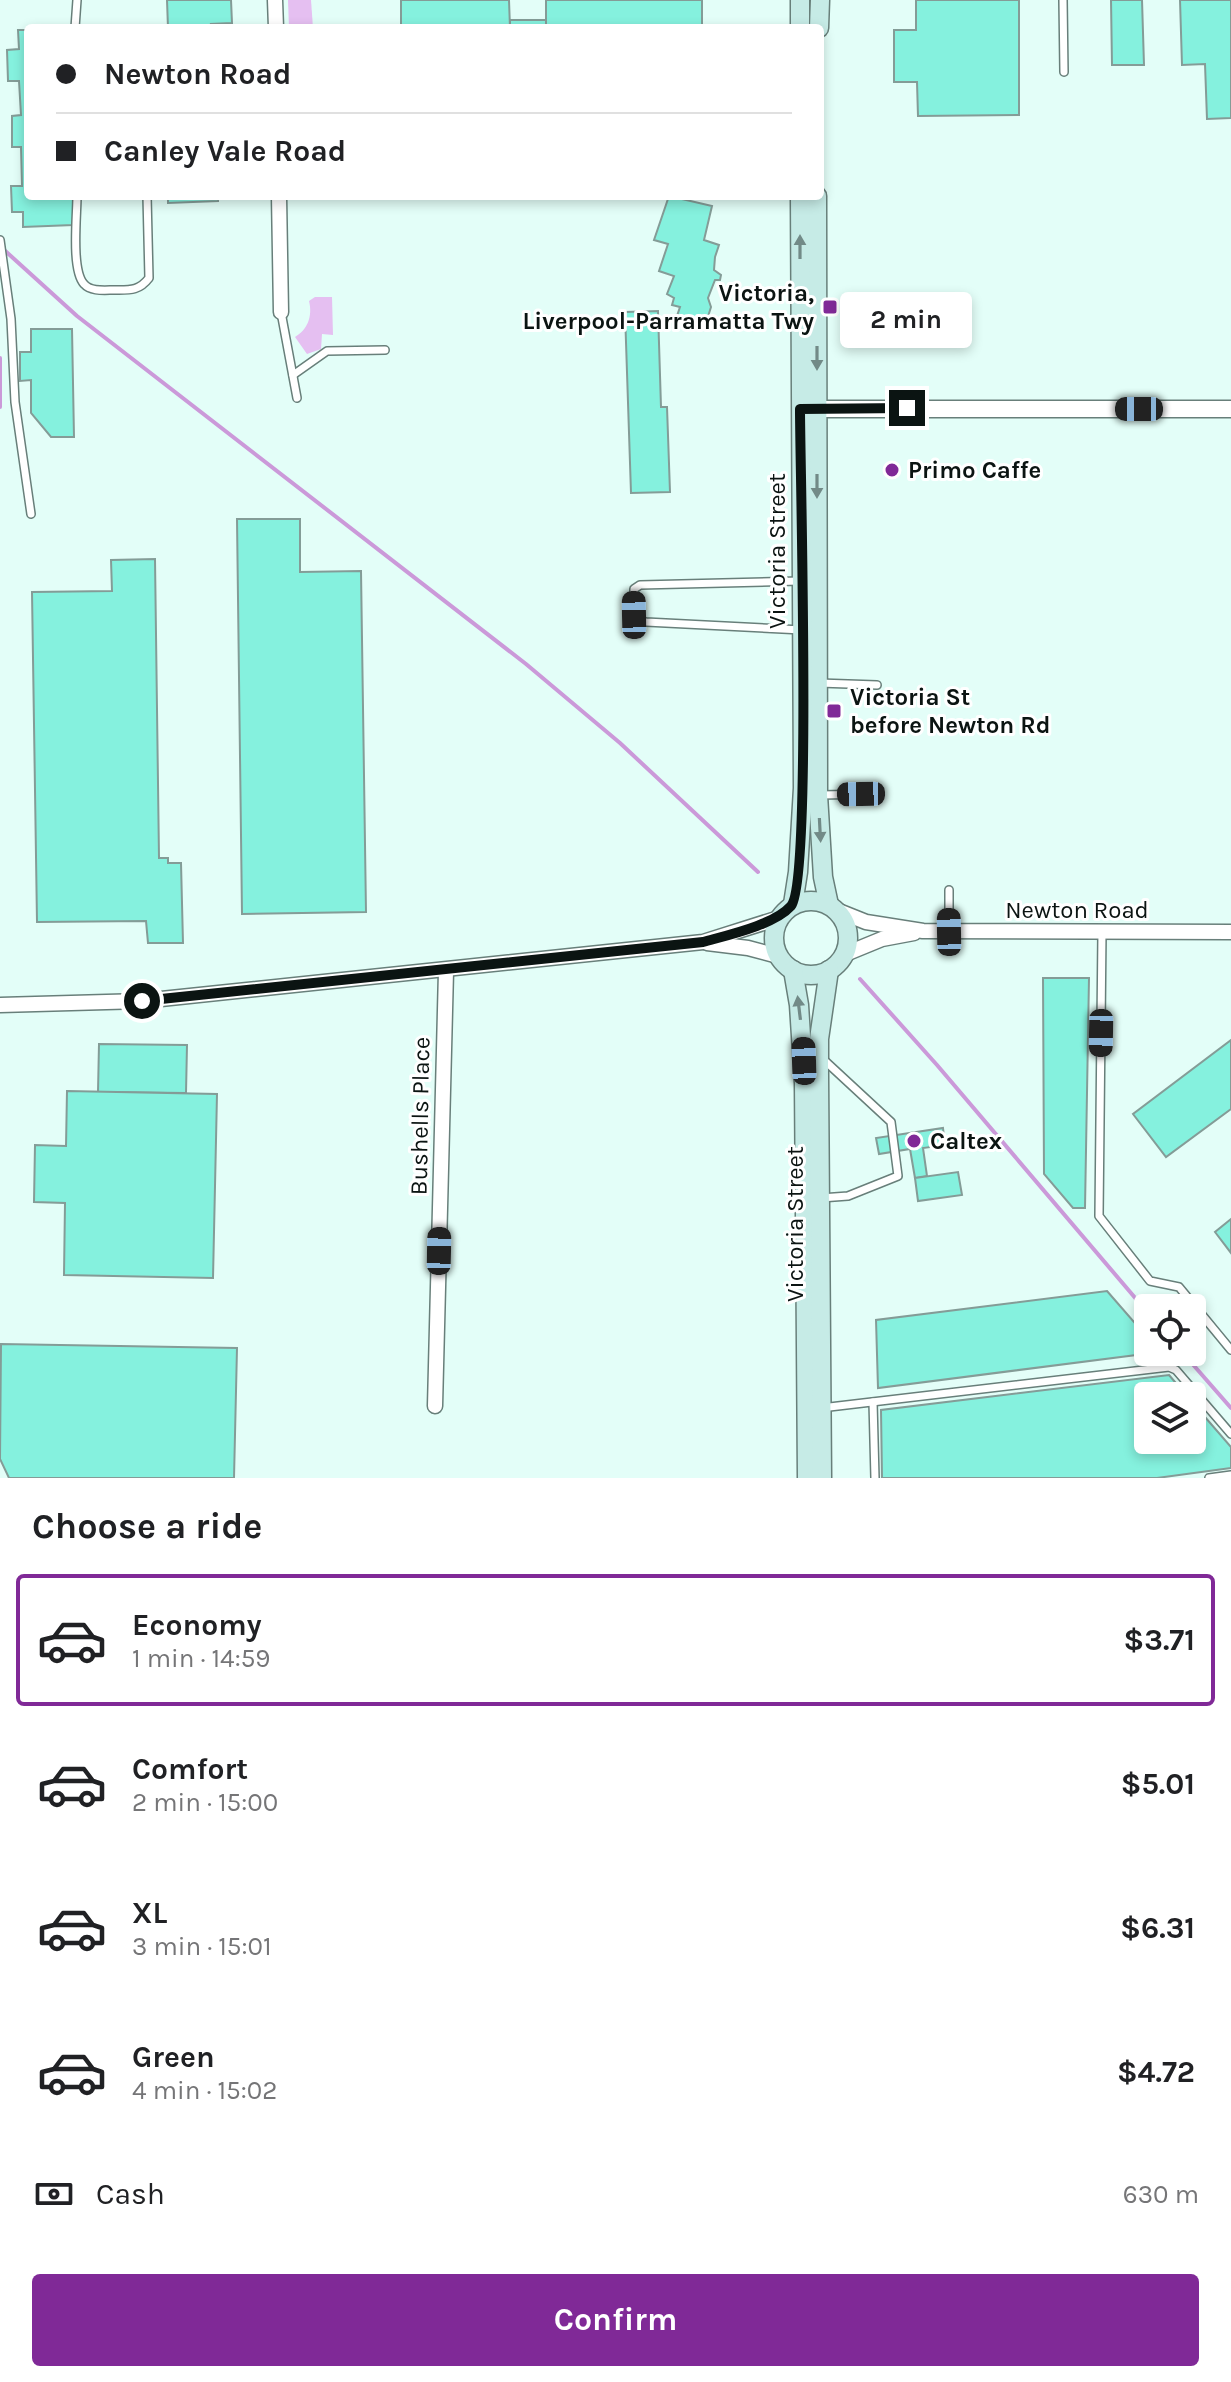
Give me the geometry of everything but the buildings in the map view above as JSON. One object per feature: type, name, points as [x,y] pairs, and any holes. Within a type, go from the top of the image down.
[{"type":"main road","points":[[800,0],[800,24]]},
{"type":"main road","points":[[819,24],[820,0]]},
{"type":"main road","name":"Victoria Street","points":[[800,200],[809,408],[818,795],[823,877],[832,908]]},
{"type":"main road","name":"Victoria Street","points":[[793,904],[801,833],[801,581],[817,200]]},
{"type":"main road","points":[[817,901],[832,908],[846,926],[848,935],[843,955],[829,970],[805,974],[793,970],[778,956],[773,937],[779,918],[793,904],[817,901]]},
{"type":"main road","name":"Victoria Street","points":[[793,970],[799,1005],[804,1083],[807,1478]]},
{"type":"main road","name":"Victoria Street","points":[[822,1478],[819,1056],[829,970]]},
{"type":"street","points":[[275,0],[276,24]]},
{"type":"street","points":[[279,200],[281,312]]},
{"type":"street","points":[[809,408],[1231,409]]},
{"type":"street","name":"Newton Road","points":[[832,908],[866,922],[923,931],[1231,932]]},
{"type":"street","points":[[0,1005],[142,1001],[446,971],[703,942],[779,918]]},
{"type":"street","name":"Newton Road","points":[[843,955],[882,939],[923,931]]},
{"type":"street","points":[[703,942],[778,956]]},
{"type":"street","name":"Bushells Place","points":[[435,1406],[446,971]]},
{"type":"lane","points":[[75,24],[77,0]]},
{"type":"lane","points":[[1063,0],[1064,72]]},
{"type":"lane","points":[[77,200],[77,268],[82,283],[90,289],[100,290],[135,290],[149,278],[147,200]]},
{"type":"lane","points":[[0,240],[11,319],[15,402],[31,514]]},
{"type":"lane","points":[[281,312],[297,398]]},
{"type":"lane","points":[[293,375],[327,351],[385,350]]},
{"type":"lane","points":[[801,581],[651,584],[634,589],[634,615],[639,621],[802,630]]},
{"type":"lane","points":[[817,683],[877,685]]},
{"type":"lane","points":[[818,795],[876,794]]},
{"type":"lane","points":[[949,890],[949,932]]},
{"type":"lane","points":[[1102,932],[1099,1216],[1150,1281],[1179,1287],[1231,1350]]},
{"type":"lane","points":[[819,1056],[891,1122],[898,1176],[848,1196],[819,1198]]},
{"type":"lane","points":[[820,1408],[1169,1367],[1176,1370],[1231,1434]]},
{"type":"lane","points":[[873,1402],[875,1478]]},
{"type":"lane","points":[[1209,1478],[1231,1475]]},
{"type":"shaded area","points":[[288,0],[311,0],[313,24],[289,24]]},
{"type":"shaded area","points":[[315,297],[332,297],[333,335],[322,334],[321,349],[307,354],[295,337],[308,322],[309,301]]},
{"type":"waterway","points":[[2,248],[77,316],[526,664],[620,743],[758,872]]},
{"type":"waterway","points":[[0,358],[0,407]]},
{"type":"waterway","points":[[860,979],[1134,1297]]},
{"type":"waterway","points":[[1194,1366],[1231,1408]]},
{"type":"place","name":"Victoria, Liverpool-Parramatta Twy","points":[[830,307]]},
{"type":"place","name":"Primo Caffe","points":[[892,470]]},
{"type":"place","name":"Victoria St before Newton Rd","points":[[834,711]]},
{"type":"place","name":"Caltex","points":[[914,1141]]},
{"type":"route","points":[[142,1001],[703,942],[779,918],[793,904],[803,788],[800,409],[907,408]]}]
